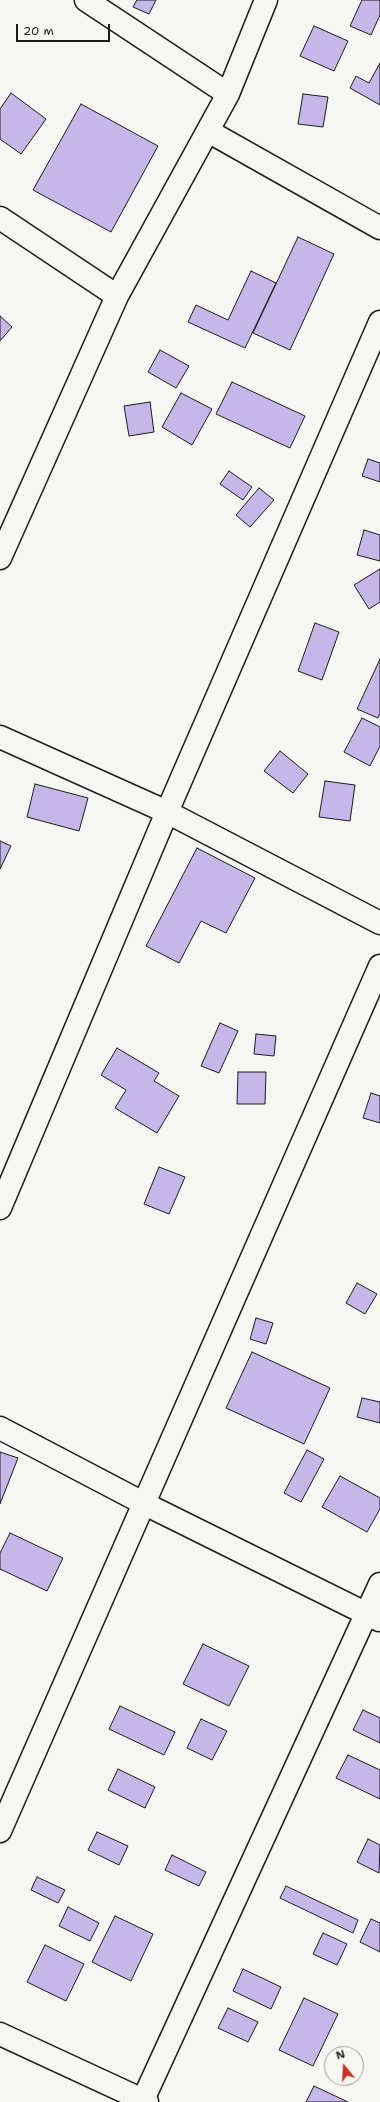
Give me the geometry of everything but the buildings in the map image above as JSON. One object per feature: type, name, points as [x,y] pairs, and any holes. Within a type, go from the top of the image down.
[{"type":"street","points":[[86,0],[228,94]]},
{"type":"street","points":[[2,550],[117,296],[228,94],[266,0]]},
{"type":"street","points":[[208,131],[380,228]]},
{"type":"street","points":[[0,218],[117,296]]},
{"type":"street","points":[[0,1208],[168,812],[380,322]]},
{"type":"street","points":[[0,737],[168,812],[380,923]]},
{"type":"street","points":[[0,1831],[145,1504],[380,966]]},
{"type":"street","points":[[0,1428],[145,1504],[373,1617]]},
{"type":"street","points":[[0,2034],[144,2101],[373,1617],[380,1584]]}]
